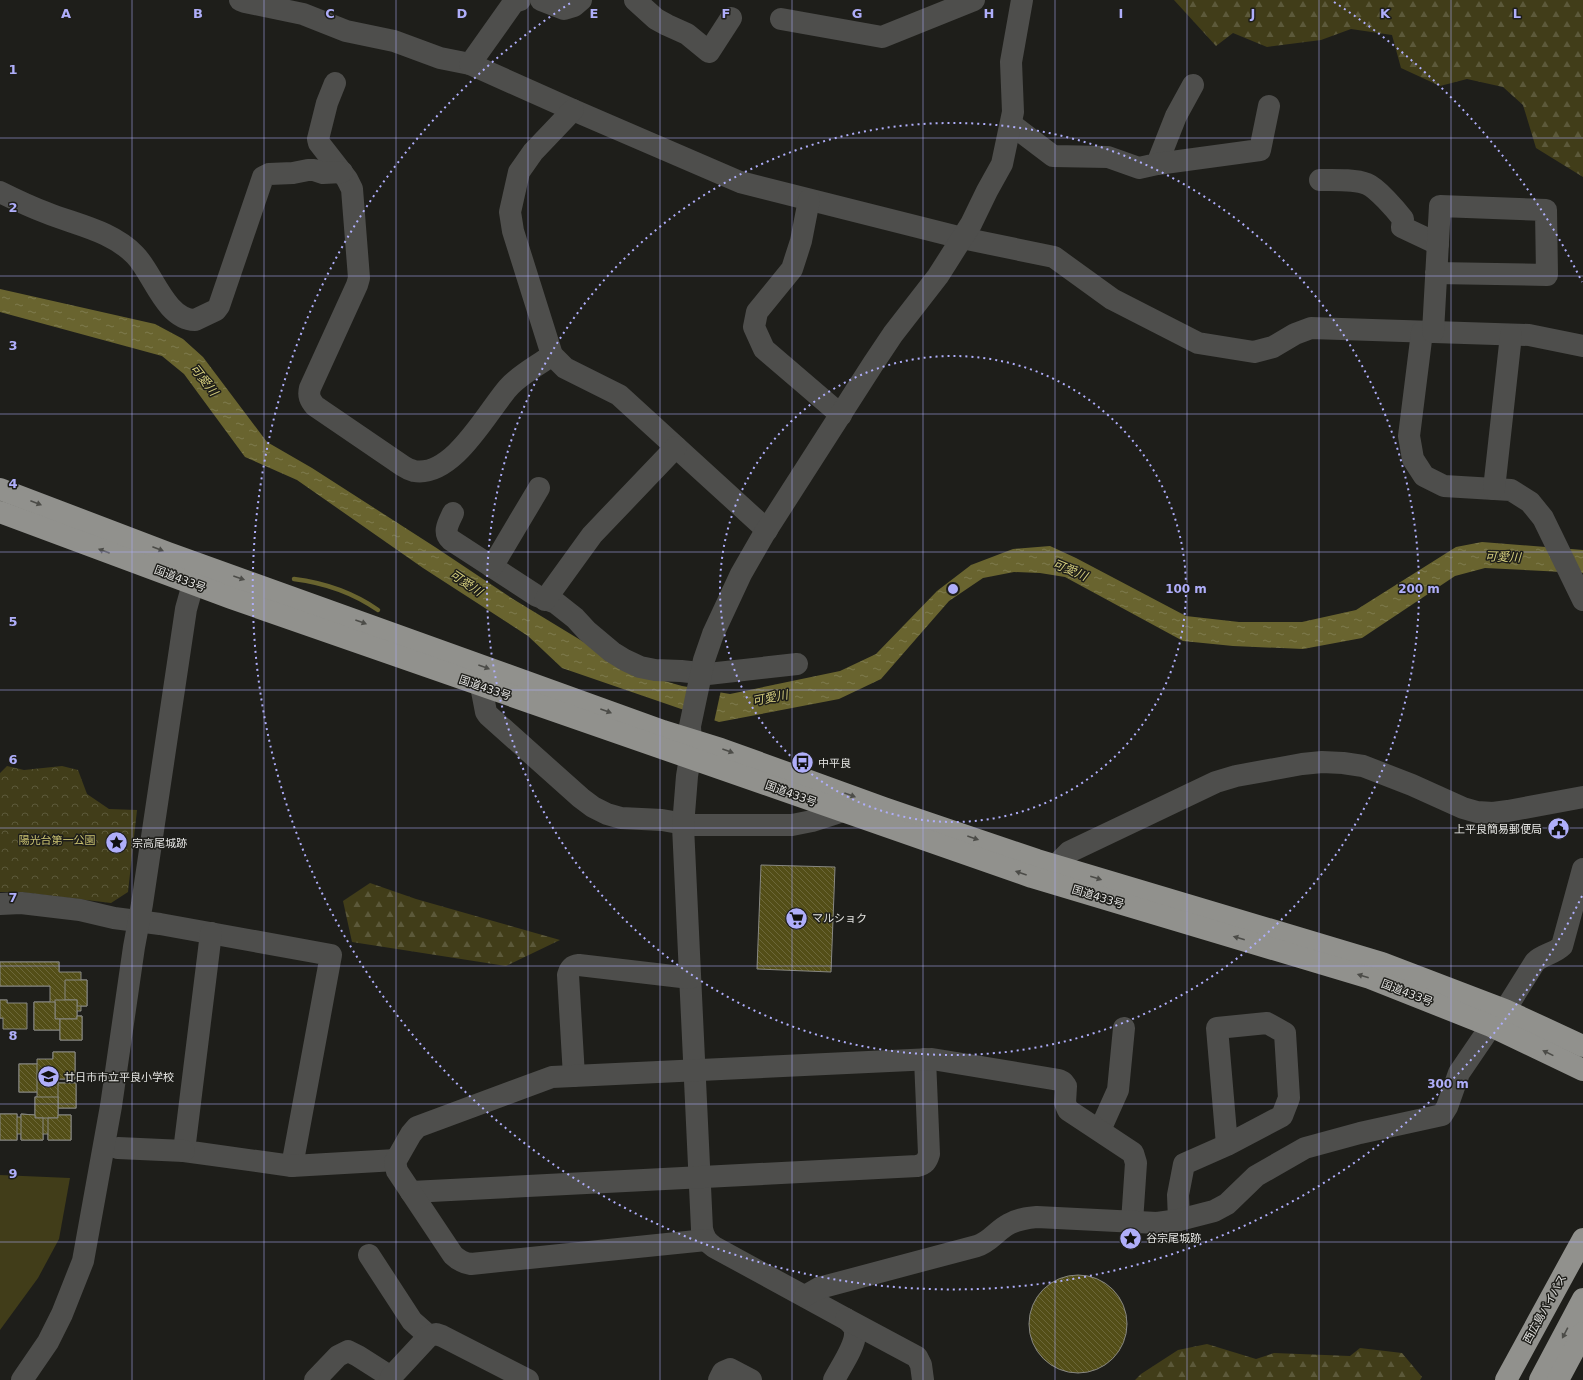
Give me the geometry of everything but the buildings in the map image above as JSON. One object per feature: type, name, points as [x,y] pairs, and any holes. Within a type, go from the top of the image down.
[{"type":"highway","name":"国道433号","points":[[0,488],[198,575],[481,686],[694,736],[721,749],[884,808],[1051,873],[1277,949],[1370,978],[1491,1026],[1583,1070]]},
{"type":"highway","name":"国道433号","points":[[0,512],[198,575],[663,731],[694,736],[840,812],[1051,873],[1382,963],[1505,1010],[1583,1046]]},
{"type":"highway","name":"西広島バイパス","points":[[1506,1380],[1583,1239]]},
{"type":"highway","name":"西広島バイパス","points":[[1515,1380],[1583,1254]]},
{"type":"highway","points":[[1540,1380],[1583,1299]]},
{"type":"highway","points":[[1558,1380],[1583,1333]]},
{"type":"street","points":[[240,0],[303,14],[346,31],[394,40],[440,58],[470,64],[740,182],[962,238],[1054,257],[1112,299],[1198,343],[1254,352],[1273,347],[1295,334],[1311,328],[1529,335],[1583,346]]},
{"type":"street","points":[[470,64],[514,2],[520,0]]},
{"type":"street","points":[[541,0],[564,9],[574,6],[581,0]]},
{"type":"street","points":[[635,0],[656,18],[687,34],[709,52],[731,18]]},
{"type":"street","points":[[781,19],[882,37],[974,0]]},
{"type":"street","points":[[923,1380],[921,1365],[917,1357],[714,1247],[706,1240],[702,1229],[683,824],[694,736],[714,634],[741,574],[767,530],[893,334],[938,276],[962,238],[1002,164],[1013,112],[1011,62],[1022,0]]},
{"type":"street","points":[[335,83],[318,139],[319,143],[350,184],[353,194],[359,278],[310,388],[310,401],[315,406],[403,466],[414,471],[425,471],[436,467],[457,454],[508,387],[552,355]]},
{"type":"street","points":[[1156,164],[1176,116],[1193,85]]},
{"type":"street","points":[[1011,124],[1053,156],[1108,157],[1139,168],[1156,164],[1260,150],[1269,106]]},
{"type":"street","points":[[573,110],[533,152],[519,172],[510,212],[513,231],[552,355],[565,368],[620,395],[767,530]]},
{"type":"street","points":[[0,192],[28,205],[116,239],[136,256],[169,306],[180,314],[196,320],[216,310],[219,306],[263,177],[269,174],[293,173],[308,170],[320,172],[342,172]]},
{"type":"street","points":[[1320,180],[1343,180],[1367,184],[1384,198],[1399,214],[1403,219],[1402,227],[1438,244]]},
{"type":"street","points":[[809,200],[801,241],[792,270],[757,312],[754,327],[764,349],[841,415]]},
{"type":"street","points":[[1436,273],[1547,275],[1546,210],[1440,206],[1436,273],[1428,332],[1409,436],[1413,459],[1424,476],[1444,486],[1511,490],[1523,496],[1530,502],[1543,518],[1578,591]]},
{"type":"street","points":[[1494,489],[1511,335]]},
{"type":"street","points":[[546,600],[592,535],[676,447]]},
{"type":"street","points":[[492,567],[539,488]]},
{"type":"street","points":[[453,513],[447,528],[447,537],[492,567],[546,600],[558,605],[578,621],[589,633],[625,660],[640,667],[655,670],[681,671],[705,678],[797,664]]},
{"type":"street","points":[[22,1380],[48,1342],[62,1314],[84,1261],[111,1106],[186,609],[198,575]]},
{"type":"street","points":[[481,686],[487,713],[593,807],[607,814],[621,818],[662,820],[683,824],[792,825],[812,821],[840,812]]},
{"type":"street","points":[[1051,873],[1069,852],[1077,847],[1216,782],[1236,776],[1302,764],[1322,762],[1363,766],[1412,785],[1455,806],[1477,812],[1493,813],[1508,811],[1583,797]]},
{"type":"street","points":[[1505,1010],[1540,957],[1558,950],[1562,946],[1578,905],[1583,868]]},
{"type":"street","points":[[0,904],[21,903],[80,910],[114,918],[210,933],[331,955],[292,1166]]},
{"type":"street","points":[[184,1152],[210,933]]},
{"type":"street","points":[[574,1076],[568,975],[569,970],[573,966],[579,965],[690,978]]},
{"type":"street","points":[[1179,1220],[1178,1195],[1184,1164],[1227,1145],[1282,1116],[1289,1098],[1285,1033],[1267,1023],[1217,1028],[1227,1145]]},
{"type":"street","points":[[805,1296],[819,1288],[977,1246],[989,1241],[1008,1224],[1022,1219],[1037,1217],[1157,1223],[1179,1220],[1219,1210],[1256,1176],[1305,1148],[1360,1133],[1442,1115],[1448,1107],[1459,1073],[1491,1026]]},
{"type":"street","points":[[1100,1130],[1118,1090],[1124,1028]]},
{"type":"street","points":[[411,1192],[924,1165],[931,1166],[929,1154],[925,1059]]},
{"type":"street","points":[[706,1240],[479,1263],[465,1263],[458,1260],[453,1255],[397,1171],[396,1160],[411,1134],[421,1125],[548,1078],[925,1059],[939,1060],[1059,1080],[1063,1082],[1066,1086],[1066,1108],[1129,1149],[1135,1158],[1132,1222]]},
{"type":"street","points":[[118,1148],[184,1152],[292,1166],[396,1160]]},
{"type":"street","points":[[369,1255],[412,1321],[429,1336]]},
{"type":"street","points":[[834,1380],[854,1342],[856,1333],[853,1325],[846,1319]]},
{"type":"street","points":[[315,1380],[338,1356],[348,1352],[358,1356],[390,1378],[429,1336],[436,1334],[528,1380]]},
{"type":"street","points":[[719,1380],[723,1372],[730,1369],[752,1380]]},
{"type":"green space","points":[[1174,0],[1583,0],[1583,177],[1536,148],[1523,105],[1503,87],[1467,79],[1440,86],[1401,68],[1392,35],[1351,29],[1321,40],[1267,47],[1233,33],[1216,46]]},
{"type":"green space","name":"陽光台第一公園","points":[[7,766],[24,770],[62,766],[78,770],[87,794],[109,809],[137,810],[128,892],[111,903],[20,892],[0,892],[0,773]]},
{"type":"green space","points":[[370,883],[416,899],[560,940],[506,966],[352,942],[343,901]]},
{"type":"green space","points":[[0,1175],[70,1178],[59,1239],[38,1278],[0,1330]]},
{"type":"green space","points":[[1207,1344],[1256,1359],[1274,1353],[1350,1356],[1360,1348],[1402,1353],[1422,1377],[1420,1380],[1135,1380],[1141,1374],[1178,1350]]},
{"type":"water","name":"可愛川","points":[[0,289],[155,324],[183,339],[203,357],[267,442],[312,468],[513,599],[633,672],[682,686],[730,694],[840,671],[876,654],[937,591],[971,565],[1013,549],[1050,546],[1076,558],[1186,616],[1239,622],[1302,622],[1356,610],[1456,547],[1482,542],[1583,550],[1583,573],[1485,568],[1455,576],[1362,638],[1303,649],[1233,646],[1183,641],[1065,577],[1040,573],[1014,572],[983,578],[949,601],[881,679],[839,699],[719,722],[562,668],[528,636],[423,568],[297,480],[245,457],[184,374],[162,356],[0,312]]},
{"type":"pier","points":[[703,688],[721,690],[714,722],[697,717]]},
{"type":"waterway","points":[[294,579],[338,589],[358,598],[378,610]]},
{"type":"place","name":"中平良","points":[[802,763]]},
{"type":"place","name":"上平良簡易郵便局","points":[[1558,829]]},
{"type":"place","name":"宗高尾城跡","points":[[116,843]]},
{"type":"place","name":"マルショク","points":[[796,918]]},
{"type":"place","name":"廿日市市立平良小学校","points":[[49,1077]]},
{"type":"place","name":"谷宗尾城跡","points":[[1130,1238]]}]
